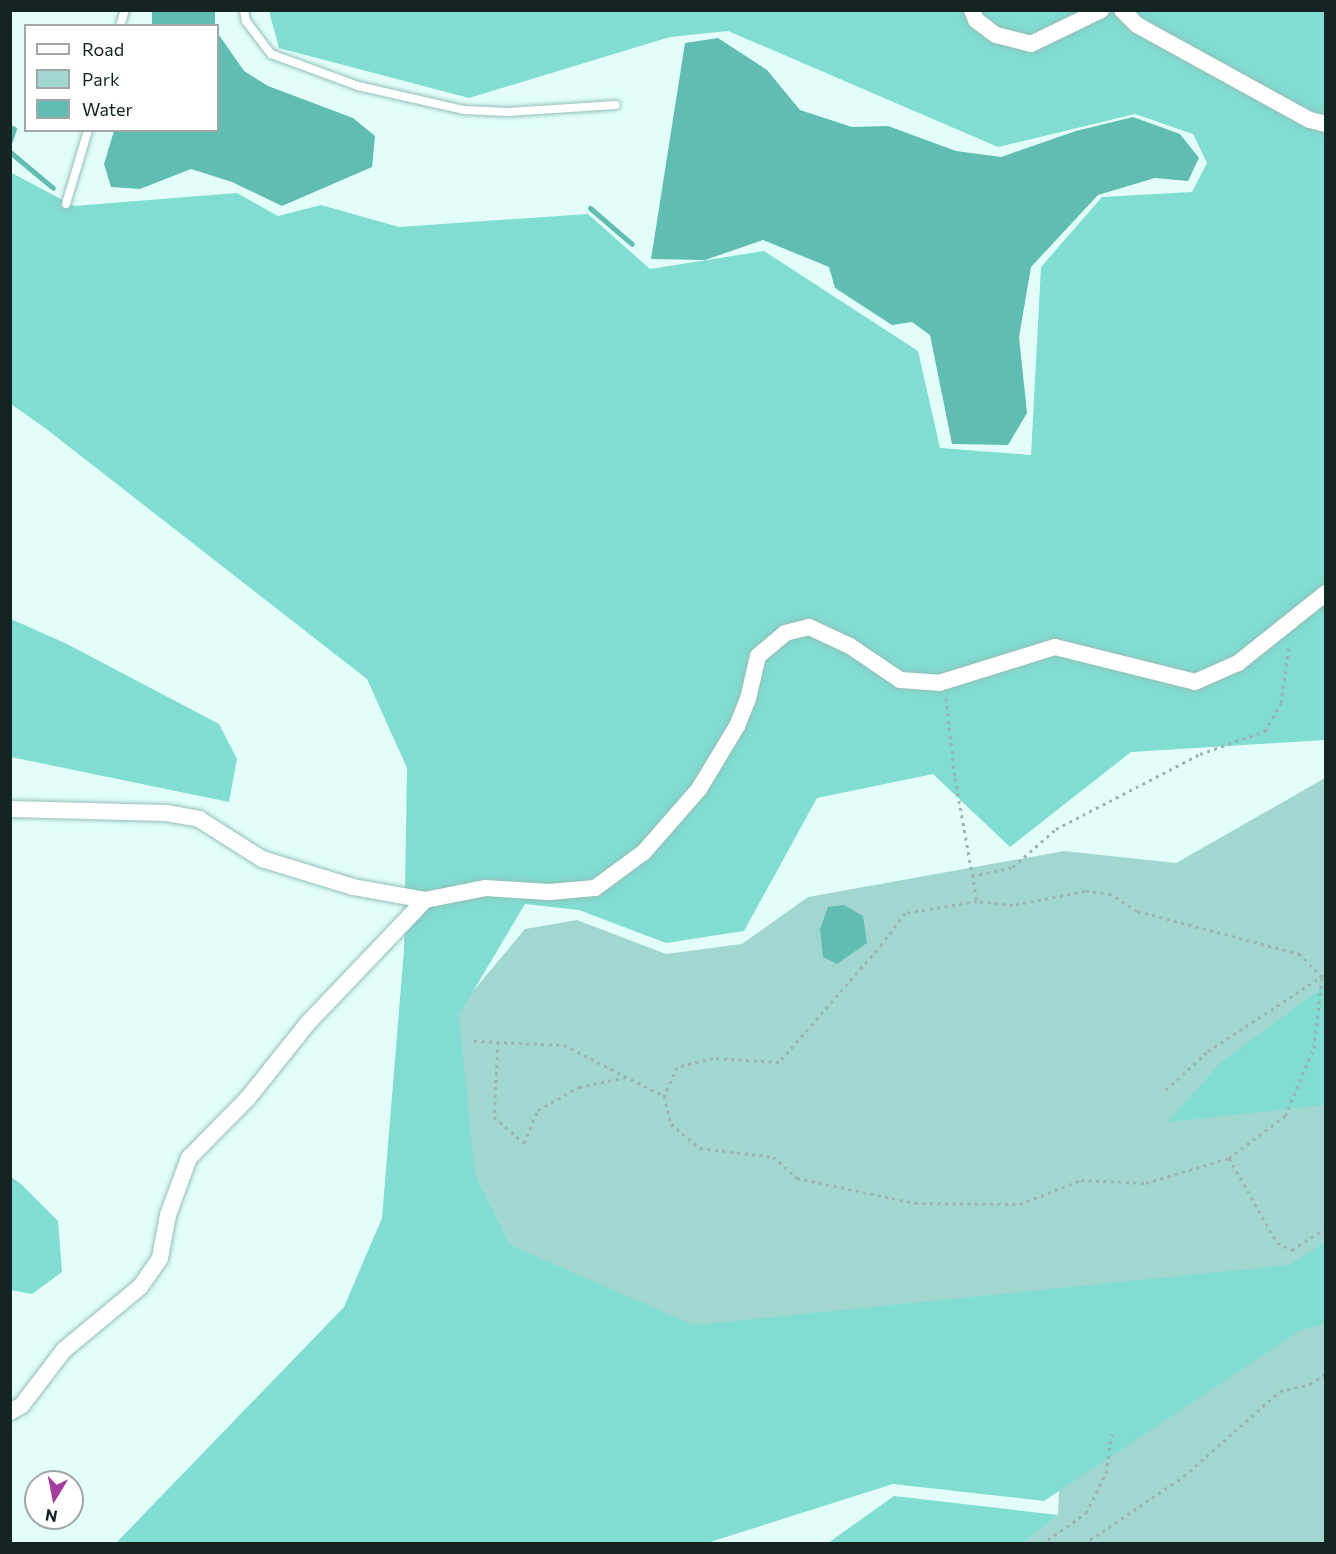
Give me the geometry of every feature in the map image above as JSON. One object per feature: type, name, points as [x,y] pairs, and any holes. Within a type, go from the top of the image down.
[{"type":"street","points":[[972,10],[976,20],[996,35],[1031,44],[1101,10]]},
{"type":"street","points":[[1122,10],[1137,25],[1310,120],[1326,124]]},
{"type":"street","points":[[10,809],[166,813],[199,819],[262,859],[353,887],[425,900],[485,888],[549,892],[595,888],[644,852],[699,789],[736,726],[748,699],[758,656],[785,633],[809,627],[850,646],[900,680],[939,683],[1055,647],[1195,682],[1238,663],[1326,594]]},
{"type":"street","points":[[10,1412],[22,1405],[64,1350],[140,1287],[160,1258],[168,1215],[189,1158],[248,1098],[306,1024],[425,900]]},
{"type":"lane","points":[[244,10],[246,21],[271,54],[357,86],[464,110],[508,111],[616,105]]},
{"type":"lane","points":[[66,204],[87,132]]},
{"type":"path","points":[[972,876],[1014,867],[1056,829],[1200,754],[1265,731],[1281,703],[1290,637],[1287,624]]},
{"type":"path","points":[[939,683],[946,697],[955,778],[976,901]]},
{"type":"path","points":[[1085,891],[1111,894],[1137,911],[1300,954],[1324,975],[1314,1047],[1285,1116],[1229,1158],[1146,1183],[1081,1180],[1020,1204],[915,1203],[797,1178],[773,1157],[700,1148],[671,1124],[664,1096],[678,1067],[713,1058],[779,1062],[882,944],[905,913],[976,901],[1013,905],[1085,891]]},
{"type":"path","points":[[1166,1090],[1208,1051],[1324,975]]},
{"type":"path","points":[[474,1041],[564,1045],[664,1096]]},
{"type":"path","points":[[498,1042],[494,1117],[524,1143],[538,1110],[579,1087],[627,1077]]},
{"type":"path","points":[[1229,1158],[1277,1243],[1292,1250],[1326,1228]]},
{"type":"path","points":[[1084,1544],[1184,1476],[1280,1391],[1310,1384],[1326,1374]]},
{"type":"path","points":[[1042,1544],[1086,1513],[1106,1473],[1112,1433]]},
{"type":"green space","points":[[1325,778],[1325,1543],[1023,1543],[1058,1515],[1061,1436],[499,1268],[458,1177],[447,1022],[525,929],[577,920],[666,954],[742,944],[808,897],[1064,851],[1176,863]]},
{"type":"shaded area","points":[[269,11],[1325,11],[1325,740],[1131,752],[1010,847],[933,774],[817,798],[744,931],[666,943],[579,910],[525,904],[459,1015],[475,1175],[510,1245],[694,1325],[1289,1265],[1325,1242],[1325,1324],[1301,1330],[1044,1501],[893,1484],[704,1544],[116,1543],[344,1307],[382,1218],[404,950],[407,768],[367,679],[11,404],[10,172],[74,206],[237,193],[278,216],[321,205],[399,227],[588,214],[650,269],[764,251],[918,351],[940,448],[1031,455],[1041,267],[1102,197],[1192,192],[1207,163],[1193,134],[1135,114],[998,147],[728,31],[670,37],[469,98],[279,48]]},
{"type":"shaded area","points":[[11,619],[67,644],[219,724],[237,759],[229,802],[11,757]]},
{"type":"shaded area","points":[[1325,986],[1325,1105],[1168,1122],[1220,1063]]},
{"type":"shaded area","points":[[11,1177],[58,1221],[62,1272],[32,1294],[11,1290]]},
{"type":"shaded area","points":[[894,1496],[1058,1515],[1023,1543],[828,1543]]},
{"type":"water","points":[[152,11],[215,11],[215,24],[152,24]]},
{"type":"water","points":[[219,35],[244,71],[268,86],[353,118],[375,136],[372,167],[282,206],[232,182],[191,169],[140,189],[111,187],[104,164],[114,132],[219,132]]},
{"type":"water","points":[[718,38],[767,70],[800,110],[852,127],[888,126],[956,151],[1001,157],[1076,131],[1133,117],[1180,134],[1199,158],[1188,181],[1155,178],[1098,195],[1031,267],[1019,337],[1027,413],[1008,445],[952,444],[930,335],[912,322],[892,325],[835,288],[829,267],[763,240],[705,260],[651,259],[685,43]]},
{"type":"water","points":[[844,905],[863,916],[867,943],[837,964],[823,957],[820,929],[828,907]]},
{"type":"waterway","points":[[10,127],[14,129],[10,140]]},
{"type":"waterway","points":[[10,152],[53,188]]},
{"type":"waterway","points":[[590,208],[632,244]]}]
